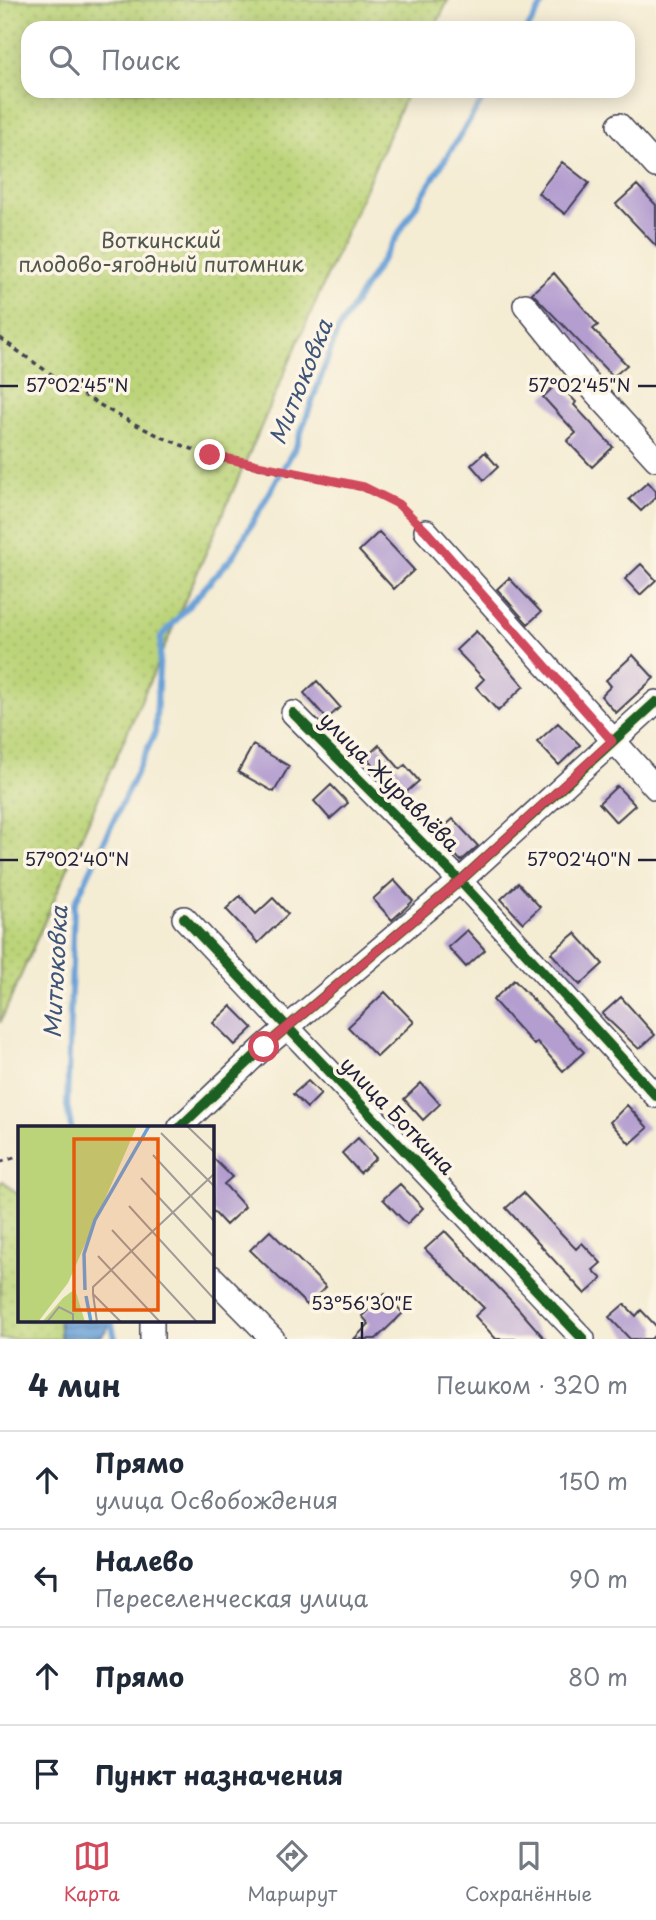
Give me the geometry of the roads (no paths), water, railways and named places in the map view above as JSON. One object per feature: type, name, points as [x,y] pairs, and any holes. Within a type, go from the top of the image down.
[{"type":"street","points":[[618,125],[656,166]]},
{"type":"street","points":[[525,305],[596,394],[656,459]]},
{"type":"street","points":[[426,531],[656,788]]},
{"type":"street","points":[[181,1126],[287,1027],[460,881],[656,702]]},
{"type":"street","name":"улица Журавлёва","points":[[293,713],[460,881],[656,1096]]},
{"type":"street","name":"улица Боткина","points":[[184,918],[583,1339]]},
{"type":"street","points":[[214,1279],[273,1339]]},
{"type":"water","points":[[59,1322],[112,1322],[99,1339],[61,1339]]},
{"type":"waterway","name":"Митюковка","points":[[532,21],[545,0]]},
{"type":"waterway","name":"Митюковка","points":[[71,1126],[67,1106],[74,905],[155,733],[161,637],[234,555],[296,446],[338,330],[484,98]]},
{"type":"waterway","name":"Митюковка","points":[[111,1322],[115,1339]]},
{"type":"park label","name":"Воткинский плодово-ягодный питомник","points":[[161,253]]}]
